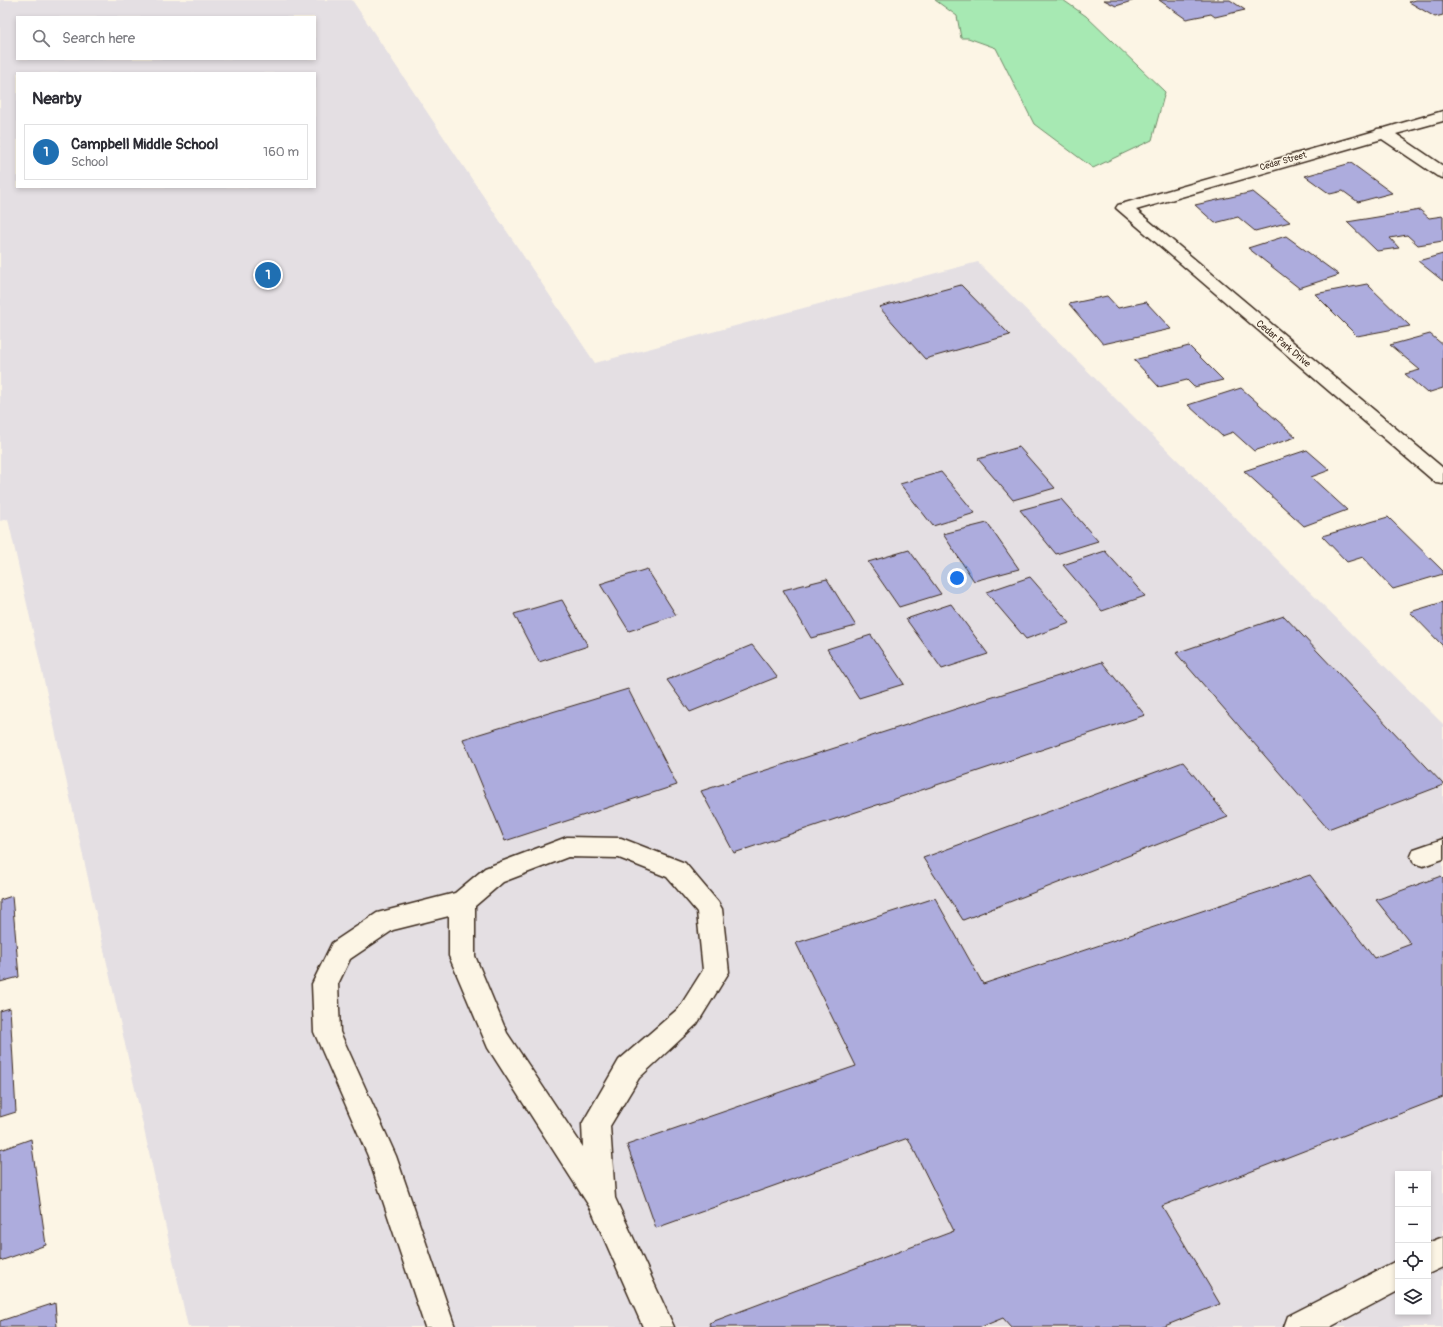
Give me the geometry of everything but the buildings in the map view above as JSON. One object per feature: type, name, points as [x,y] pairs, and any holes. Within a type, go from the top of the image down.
[{"type":"street","name":"Cedar Street","points":[[1124,208],[1382,132],[1443,116]]},
{"type":"street","points":[[1382,132],[1443,172]]},
{"type":"street","name":"Cedar Park Drive","points":[[1124,208],[1443,478]]},
{"type":"street","points":[[440,1327],[382,1156],[327,1032],[325,984],[341,950],[386,921],[462,902],[494,875],[567,847],[621,848],[676,870],[708,909],[716,972],[688,1016],[629,1069],[596,1124],[601,1199]]},
{"type":"street","points":[[462,902],[462,956],[497,1040],[601,1199],[659,1327]]},
{"type":"street","points":[[1431,1257],[1443,1251]]},
{"type":"street","points":[[1298,1327],[1395,1277]]},
{"type":"shaded area","points":[[0,0],[352,0],[595,363],[978,262],[1443,724],[1443,1327],[188,1327],[8,519],[0,521]]},
{"type":"green space","points":[[935,0],[1063,0],[1086,16],[1165,92],[1152,140],[1093,168],[1034,124],[996,48],[968,38],[961,38],[957,16]]},
{"type":"place","name":"Campbell Middle School","points":[[268,275]]}]
